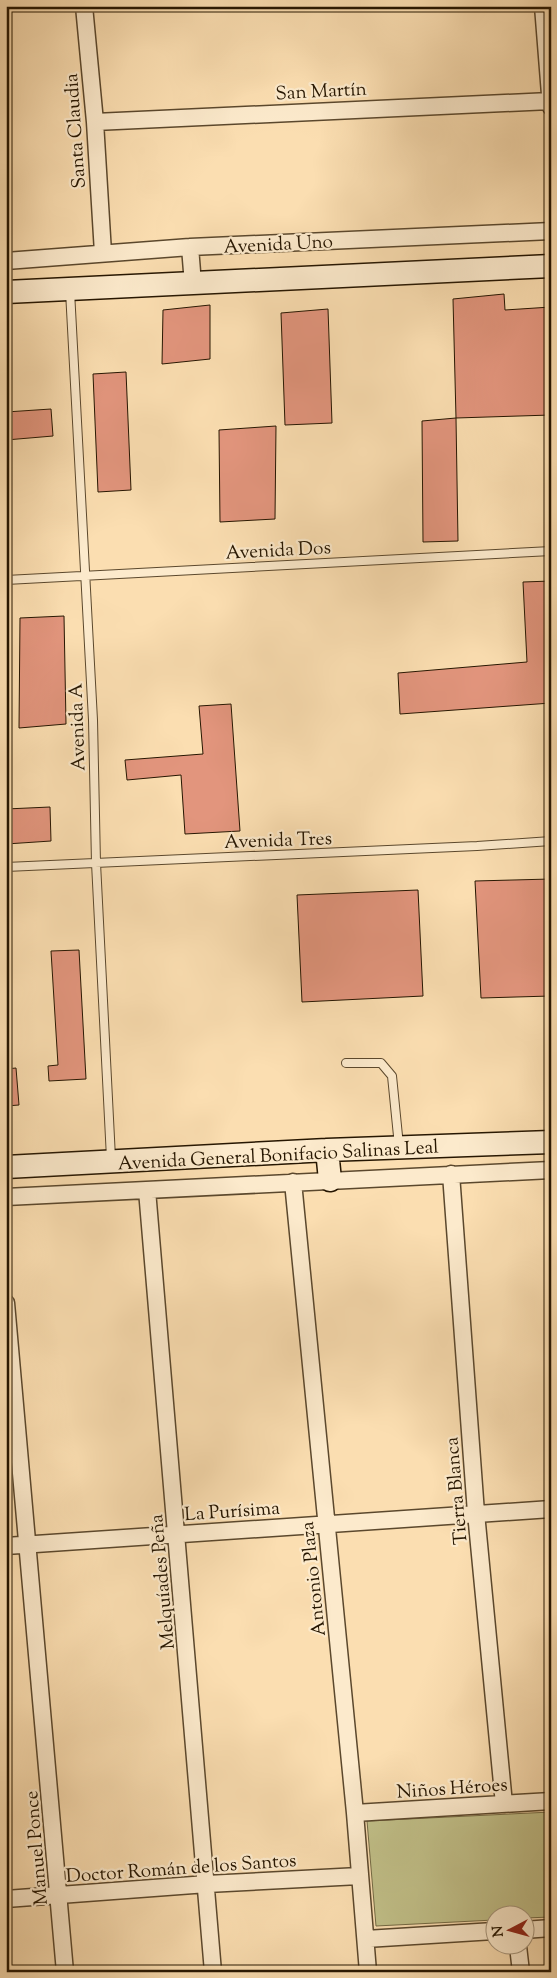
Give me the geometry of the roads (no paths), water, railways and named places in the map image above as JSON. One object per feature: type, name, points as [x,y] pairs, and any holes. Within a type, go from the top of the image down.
[{"type":"street","name":"Santa Claudia","points":[[84,6],[103,254]]},
{"type":"street","points":[[543,6],[551,107]]},
{"type":"street","name":"San Martín","points":[[94,122],[550,101]]},
{"type":"street","name":"Avenida Uno","points":[[6,261],[190,247],[551,231]]},
{"type":"street","points":[[190,247],[193,284]]},
{"type":"street","name":"Avenida Uno","points":[[6,292],[551,266]]},
{"type":"street","name":"Avenida General Bonifacio Salinas Leal","points":[[6,1167],[111,1163],[327,1150],[551,1142]]},
{"type":"street","points":[[327,1150],[330,1180]]},
{"type":"street","points":[[6,1197],[551,1170]]},
{"type":"street","name":"Tierra Blanca","points":[[451,1174],[476,1513],[504,1804]]},
{"type":"street","name":"Antonio Plaza","points":[[293,1182],[355,1813],[368,1972]]},
{"type":"street","name":"Melquíades Peña","points":[[147,1190],[214,1972]]},
{"type":"street","name":"Manuel Ponce","points":[[6,1303],[65,1972]]},
{"type":"street","name":"La Purísima","points":[[6,1546],[551,1509]]},
{"type":"street","name":"Niños Héroes","points":[[355,1813],[551,1801]]},
{"type":"street","name":"Doctor Román de los Santos","points":[[6,1899],[207,1884],[359,1876]]},
{"type":"street","points":[[534,1929],[551,1928]]},
{"type":"street","points":[[366,1939],[484,1932]]},
{"type":"street","points":[[519,1956],[521,1972]]},
{"type":"lane","name":"Avenida A","points":[[70,290],[93,720],[96,862],[111,1163]]},
{"type":"lane","name":"Avenida Dos","points":[[6,580],[551,551]]},
{"type":"lane","name":"Avenida Tres","points":[[6,867],[551,841]]},
{"type":"lane","points":[[346,1063],[381,1063],[392,1076],[399,1148]]}]
